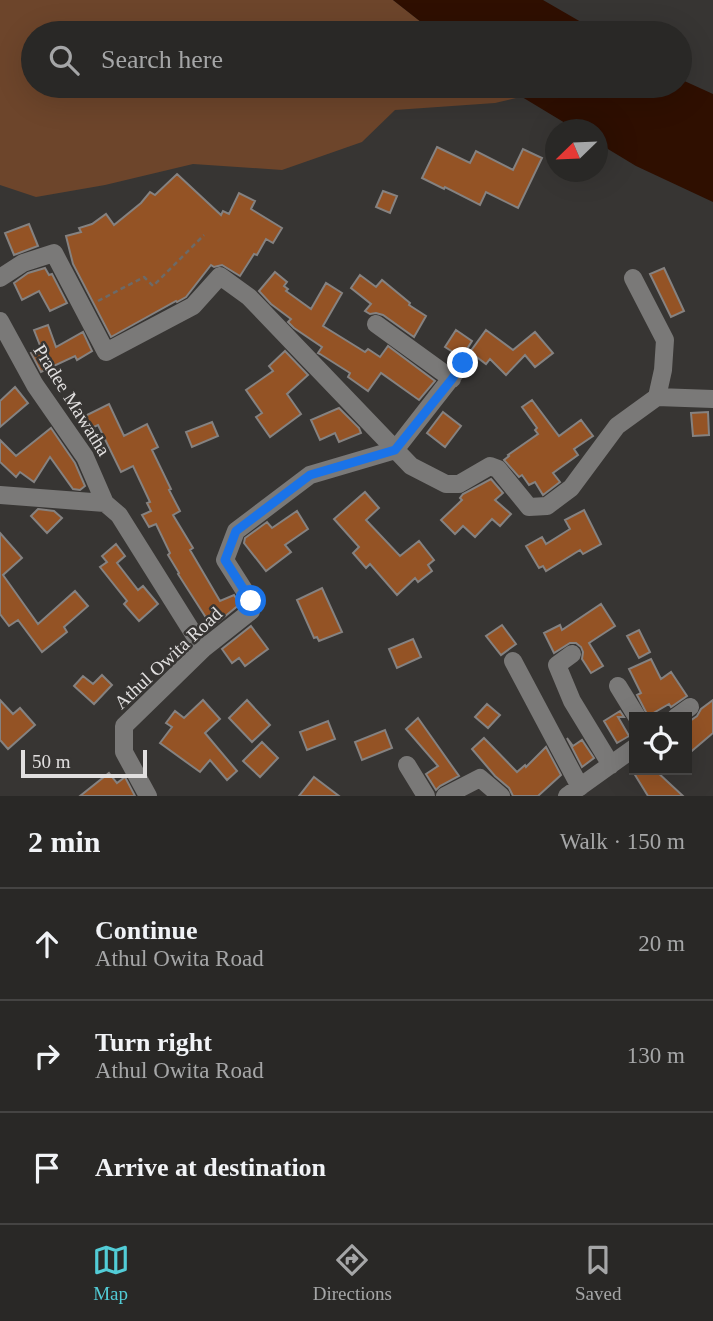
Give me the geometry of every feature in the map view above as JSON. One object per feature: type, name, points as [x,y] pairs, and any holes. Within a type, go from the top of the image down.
[{"type":"street","points":[[0,278],[23,263],[54,253],[107,352],[193,306],[220,276],[249,297],[411,466],[446,484],[459,484],[490,466],[498,469],[529,507],[547,506],[571,488],[617,426],[657,397],[713,399]]},
{"type":"street","points":[[633,278],[665,340],[663,370],[657,397]]},
{"type":"street","name":"Pradee Mawatha","points":[[0,321],[35,385],[85,457],[105,503],[119,515],[203,649]]},
{"type":"street","points":[[376,324],[452,379]]},
{"type":"street","points":[[395,450],[463,363]]},
{"type":"street","name":"Athul Owita Road","points":[[148,796],[124,752],[124,726],[203,649],[251,611],[251,601],[225,560],[236,531],[310,475],[395,450]]},
{"type":"street","points":[[0,495],[105,503]]},
{"type":"street","points":[[572,654],[557,665],[572,701],[611,765]]},
{"type":"street","points":[[513,661],[573,792],[629,752]]},
{"type":"street","points":[[618,686],[634,712]]},
{"type":"street","points":[[407,765],[426,796]]},
{"type":"street","points":[[445,796],[480,778],[501,796]]},
{"type":"path","points":[[82,309],[144,276],[153,286],[204,235]]},
{"type":"shaded area","points":[[0,0],[393,0],[420,21],[21,21],[21,98],[516,98],[495,103],[395,110],[362,142],[282,170],[193,164],[105,185],[36,197],[0,185]]},
{"type":"shaded area","points":[[393,0],[543,0],[579,21],[420,21]]},
{"type":"shaded area","points":[[692,84],[713,94],[713,202],[636,166],[608,149],[608,119],[558,119],[524,98],[692,98]]},
{"type":"building","points":[[437,147],[470,163],[476,151],[513,170],[523,149],[542,158],[518,208],[486,192],[480,205],[422,178]]},
{"type":"building","points":[[177,174],[221,215],[223,211],[229,214],[239,193],[255,201],[251,209],[282,228],[273,243],[266,239],[240,276],[222,265],[211,265],[186,297],[111,337],[73,264],[66,236],[81,232],[79,228],[92,224],[106,214],[114,225],[150,192],[155,195]]},
{"type":"building","points":[[383,191],[397,196],[390,213],[376,207]]},
{"type":"building","points":[[29,224],[38,246],[14,255],[5,233]]},
{"type":"building","points":[[45,268],[49,275],[52,274],[67,303],[50,311],[39,291],[22,300],[14,283],[28,273]]},
{"type":"building","points":[[664,268],[684,311],[671,317],[650,274]]},
{"type":"building","points":[[275,272],[287,282],[284,286],[288,289],[286,291],[311,309],[326,283],[342,293],[323,326],[365,352],[368,349],[380,357],[388,346],[435,381],[419,400],[381,373],[368,391],[348,377],[350,373],[318,353],[322,347],[294,328],[288,322],[291,319],[259,291]]},
{"type":"building","points":[[360,275],[376,287],[382,280],[410,303],[409,305],[426,316],[414,337],[383,315],[365,311],[371,304],[351,288]]},
{"type":"building","points":[[48,325],[56,347],[83,332],[92,351],[77,360],[75,356],[41,372],[31,353],[41,348],[34,330]]},
{"type":"building","points":[[456,330],[472,341],[465,352],[456,354],[445,347]]},
{"type":"building","points":[[486,330],[513,350],[535,332],[553,353],[535,367],[525,355],[506,375],[490,359],[486,364],[470,352]]},
{"type":"building","points":[[285,351],[308,375],[287,394],[301,414],[270,437],[256,417],[262,413],[246,390],[273,371],[269,366]]},
{"type":"building","points":[[15,387],[28,403],[0,427],[0,401]]},
{"type":"building","points":[[532,400],[559,436],[581,420],[593,436],[574,449],[578,455],[553,473],[560,482],[543,495],[535,482],[529,485],[522,475],[519,477],[504,460],[538,434],[535,430],[537,428],[522,407]]},
{"type":"building","points":[[109,404],[124,436],[147,424],[158,447],[152,450],[180,511],[173,515],[193,548],[190,550],[220,601],[234,595],[240,604],[212,627],[178,574],[156,524],[149,527],[142,515],[151,511],[147,503],[150,502],[133,466],[121,472],[98,425],[87,430],[81,418]]},
{"type":"building","points":[[339,408],[361,433],[339,442],[335,433],[320,440],[311,420]]},
{"type":"building","points":[[443,412],[461,426],[445,447],[427,433]]},
{"type":"building","points":[[708,412],[709,435],[693,436],[691,413]]},
{"type":"building","points":[[212,422],[218,436],[192,447],[186,432]]},
{"type":"building","points":[[51,428],[75,463],[85,486],[80,490],[73,489],[50,457],[34,482],[20,472],[16,477],[0,462],[0,440],[16,456]]},
{"type":"building","points":[[491,479],[503,493],[495,500],[511,514],[500,526],[492,519],[475,537],[463,526],[455,534],[441,520],[462,500],[460,498],[463,494]]},
{"type":"building","points":[[365,492],[379,508],[366,520],[400,556],[419,541],[434,560],[428,565],[432,571],[418,582],[415,578],[397,595],[370,564],[366,568],[353,553],[359,547],[334,519]]},
{"type":"building","points":[[38,509],[54,511],[62,518],[47,533],[31,516]]},
{"type":"building","points":[[584,510],[601,544],[583,554],[580,550],[546,571],[543,566],[539,568],[526,546],[542,537],[546,544],[570,529],[565,520]]},
{"type":"building","points":[[297,511],[308,529],[285,545],[291,552],[266,571],[244,543],[245,538],[267,522],[272,528]]},
{"type":"building","points":[[0,533],[22,558],[3,575],[38,624],[75,591],[88,606],[64,627],[67,632],[42,652],[18,620],[9,626],[0,614]]},
{"type":"building","points":[[116,544],[125,556],[117,563],[138,590],[143,586],[158,604],[139,621],[124,604],[127,601],[100,567],[107,562],[102,556]]},
{"type":"building","points":[[322,588],[342,632],[319,641],[317,637],[314,638],[297,600]]},
{"type":"building","points":[[601,604],[615,626],[589,643],[603,666],[591,673],[582,659],[581,647],[570,643],[554,653],[544,633],[560,625],[562,630]]},
{"type":"building","points":[[502,625],[516,644],[501,655],[486,636]]},
{"type":"building","points":[[251,626],[268,649],[245,666],[239,658],[232,663],[222,649]]},
{"type":"building","points":[[639,630],[650,652],[639,658],[627,636]]},
{"type":"building","points":[[413,639],[421,657],[397,668],[389,649]]},
{"type":"building","points":[[651,659],[661,679],[671,672],[687,696],[671,707],[669,704],[655,712],[646,712],[637,695],[641,693],[629,669]]},
{"type":"building","points":[[102,675],[112,685],[94,704],[74,686],[83,676],[93,684]]},
{"type":"building","points":[[0,700],[13,714],[20,708],[35,725],[8,749],[0,740]]},
{"type":"building","points":[[203,700],[220,719],[205,733],[237,771],[227,780],[210,760],[200,772],[160,743],[172,727],[166,723],[175,711],[184,718]]},
{"type":"building","points":[[247,700],[270,725],[252,742],[229,718]]},
{"type":"building","points":[[713,700],[713,733],[692,751],[692,720]]},
{"type":"building","points":[[487,704],[500,715],[488,728],[475,717]]},
{"type":"building","points":[[620,711],[624,717],[618,717],[629,736],[617,743],[604,721]]},
{"type":"building","points":[[418,718],[459,776],[436,790],[426,774],[438,766],[406,729]]},
{"type":"building","points":[[328,721],[335,739],[307,750],[300,732]]},
{"type":"building","points":[[385,730],[392,748],[362,760],[355,742]]},
{"type":"building","points":[[484,738],[517,772],[546,747],[561,775],[538,796],[513,796],[509,788],[472,749]]},
{"type":"building","points":[[567,738],[573,746],[582,740],[594,758],[582,767]]},
{"type":"building","points":[[262,742],[278,758],[260,777],[243,761]]},
{"type":"building","points":[[109,773],[117,783],[125,777],[135,796],[80,796]]},
{"type":"building","points":[[635,775],[660,775],[683,796],[648,796]]},
{"type":"building","points":[[314,777],[339,796],[299,796]]},
{"type":"route","points":[[251,601],[225,560],[236,531],[310,475],[395,450],[463,363]]}]
